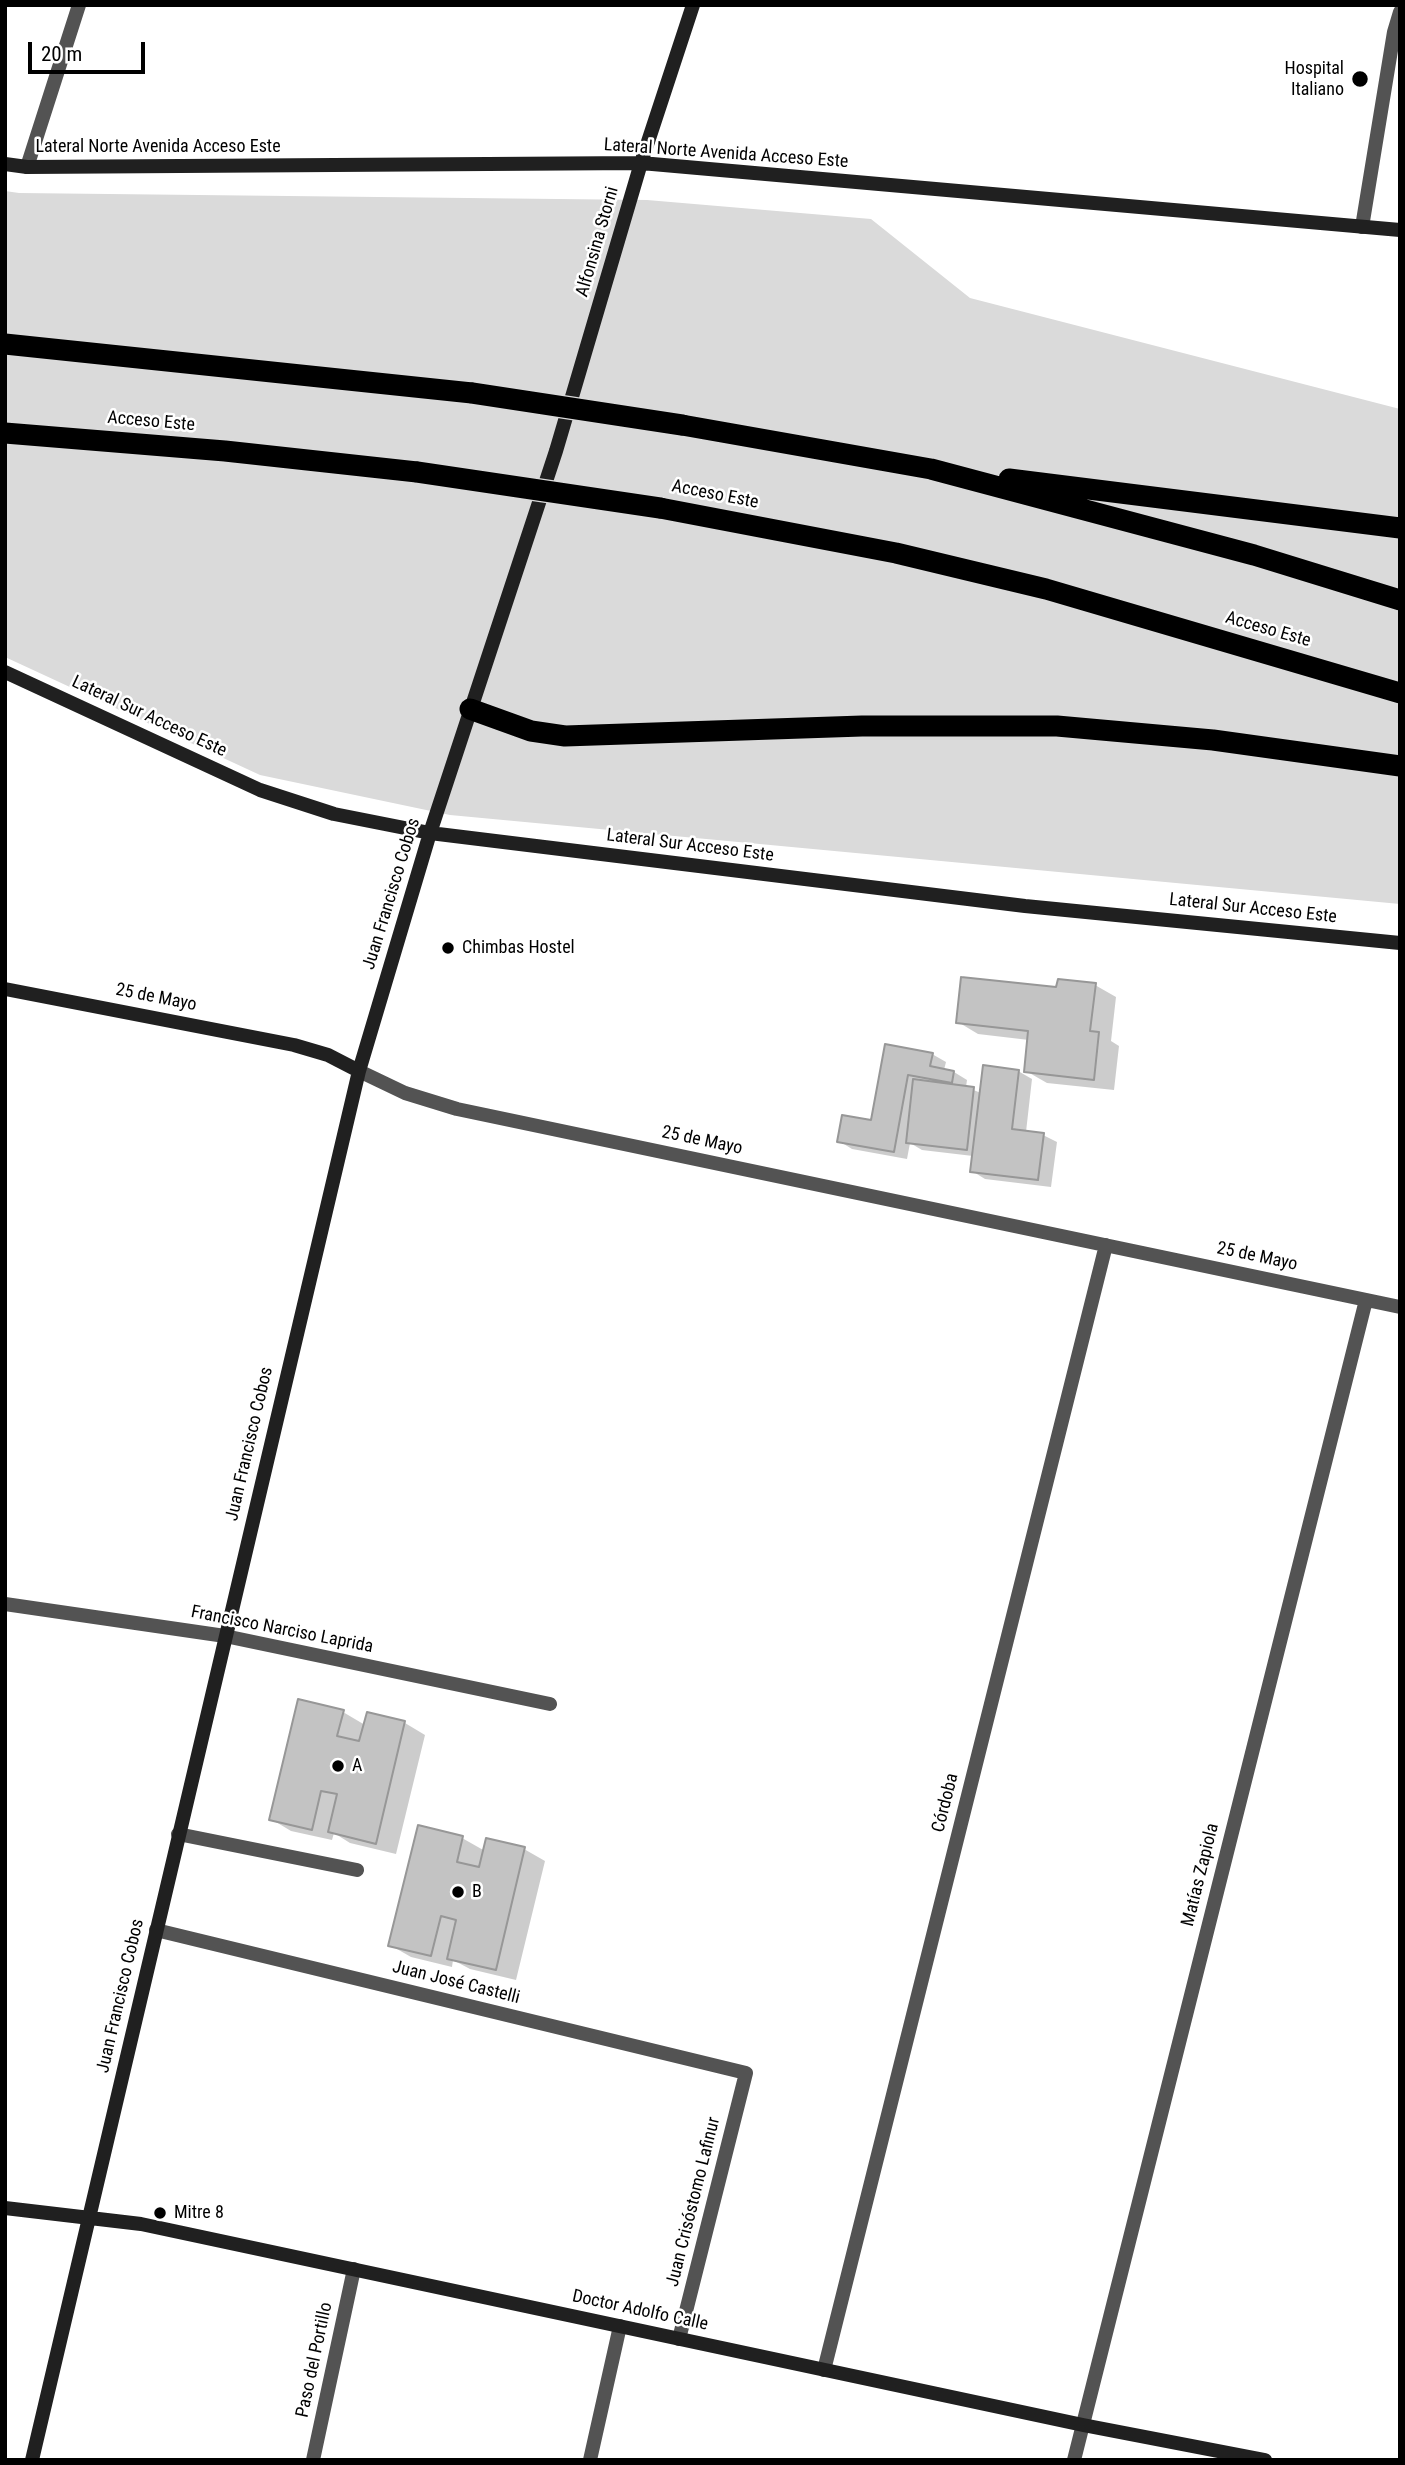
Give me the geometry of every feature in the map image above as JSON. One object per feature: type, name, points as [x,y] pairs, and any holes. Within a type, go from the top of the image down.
[{"type":"highway","points":[[5,343],[472,393],[682,425],[930,469],[1400,528]]},
{"type":"highway","name":"Acceso Este","points":[[5,433],[225,451],[417,472],[660,508],[896,553],[1046,589],[1400,693]]},
{"type":"highway","points":[[930,469],[1254,555],[1400,600]]},
{"type":"highway","points":[[470,709],[531,732],[565,736],[862,726],[1057,726],[1213,740],[1400,766]]},
{"type":"street","points":[[27,167],[79,5]]},
{"type":"street","name":"Alfonsina Storni","points":[[556,451],[641,163],[694,5]]},
{"type":"street","points":[[1362,227],[1400,12]]},
{"type":"street","name":"Lateral Norte Avenida Acceso Este","points":[[5,164],[27,167],[641,163],[1400,230]]},
{"type":"street","name":"Juan Francisco Cobos","points":[[32,2460],[359,1071],[430,834],[556,451]]},
{"type":"street","name":"Lateral Sur Acceso Este","points":[[5,672],[260,790],[334,814],[430,834],[1025,906],[1400,943]]},
{"type":"street","name":"25 de Mayo","points":[[5,989],[294,1045],[328,1055],[405,1093],[457,1109],[1400,1307]]},
{"type":"street","name":"Córdoba","points":[[824,2370],[1105,1245]]},
{"type":"street","name":"Matías Zapiola","points":[[1074,2460],[1366,1300]]},
{"type":"street","name":"Francisco Narciso Laprida","points":[[5,1604],[225,1636],[550,1704]]},
{"type":"street","points":[[178,1834],[357,1870]]},
{"type":"street","name":"Juan José Castelli","points":[[156,1930],[746,2074]]},
{"type":"street","name":"Juan Crisóstomo Lafinur","points":[[679,2339],[746,2074]]},
{"type":"street","name":"Doctor Adolfo Calle","points":[[5,2208],[141,2224],[1083,2425],[1265,2460]]},
{"type":"street","name":"Paso del Portillo","points":[[313,2460],[354,2269]]},
{"type":"street","points":[[590,2460],[620,2326]]},
{"type":"shaded area","points":[[5,191],[647,200],[871,219],[970,298],[1400,409],[1400,904],[450,815],[260,775],[5,657]]},
{"type":"building","points":[[961,977],[1056,987],[1058,979],[1096,983],[1090,1031],[1099,1032],[1094,1080],[1024,1072],[1028,1031],[956,1023]]},
{"type":"building","points":[[885,1044],[933,1053],[930,1066],[954,1071],[952,1083],[908,1075],[894,1152],[837,1142],[842,1115],[871,1120]]},
{"type":"building","points":[[983,1065],[1019,1070],[1012,1129],[1044,1133],[1038,1180],[970,1172]]},
{"type":"building","points":[[913,1079],[974,1087],[967,1150],[906,1143]]},
{"type":"building","name":"A","points":[[298,1699],[344,1710],[337,1736],[359,1741],[367,1712],[405,1721],[376,1844],[328,1832],[337,1794],[321,1791],[312,1830],[269,1820]]},
{"type":"building","name":"B","points":[[418,1825],[463,1836],[457,1862],[479,1867],[486,1838],[525,1847],[496,1970],[447,1959],[456,1920],[441,1916],[431,1956],[388,1946]]},
{"type":"place","name":"Hospital Italiano","points":[[1360,79]]},
{"type":"place","name":"Chimbas Hostel","points":[[448,948]]},
{"type":"place","name":"A","points":[[338,1766]]},
{"type":"place","name":"B","points":[[458,1892]]},
{"type":"place","name":"Mitre 8","points":[[160,2213]]}]
